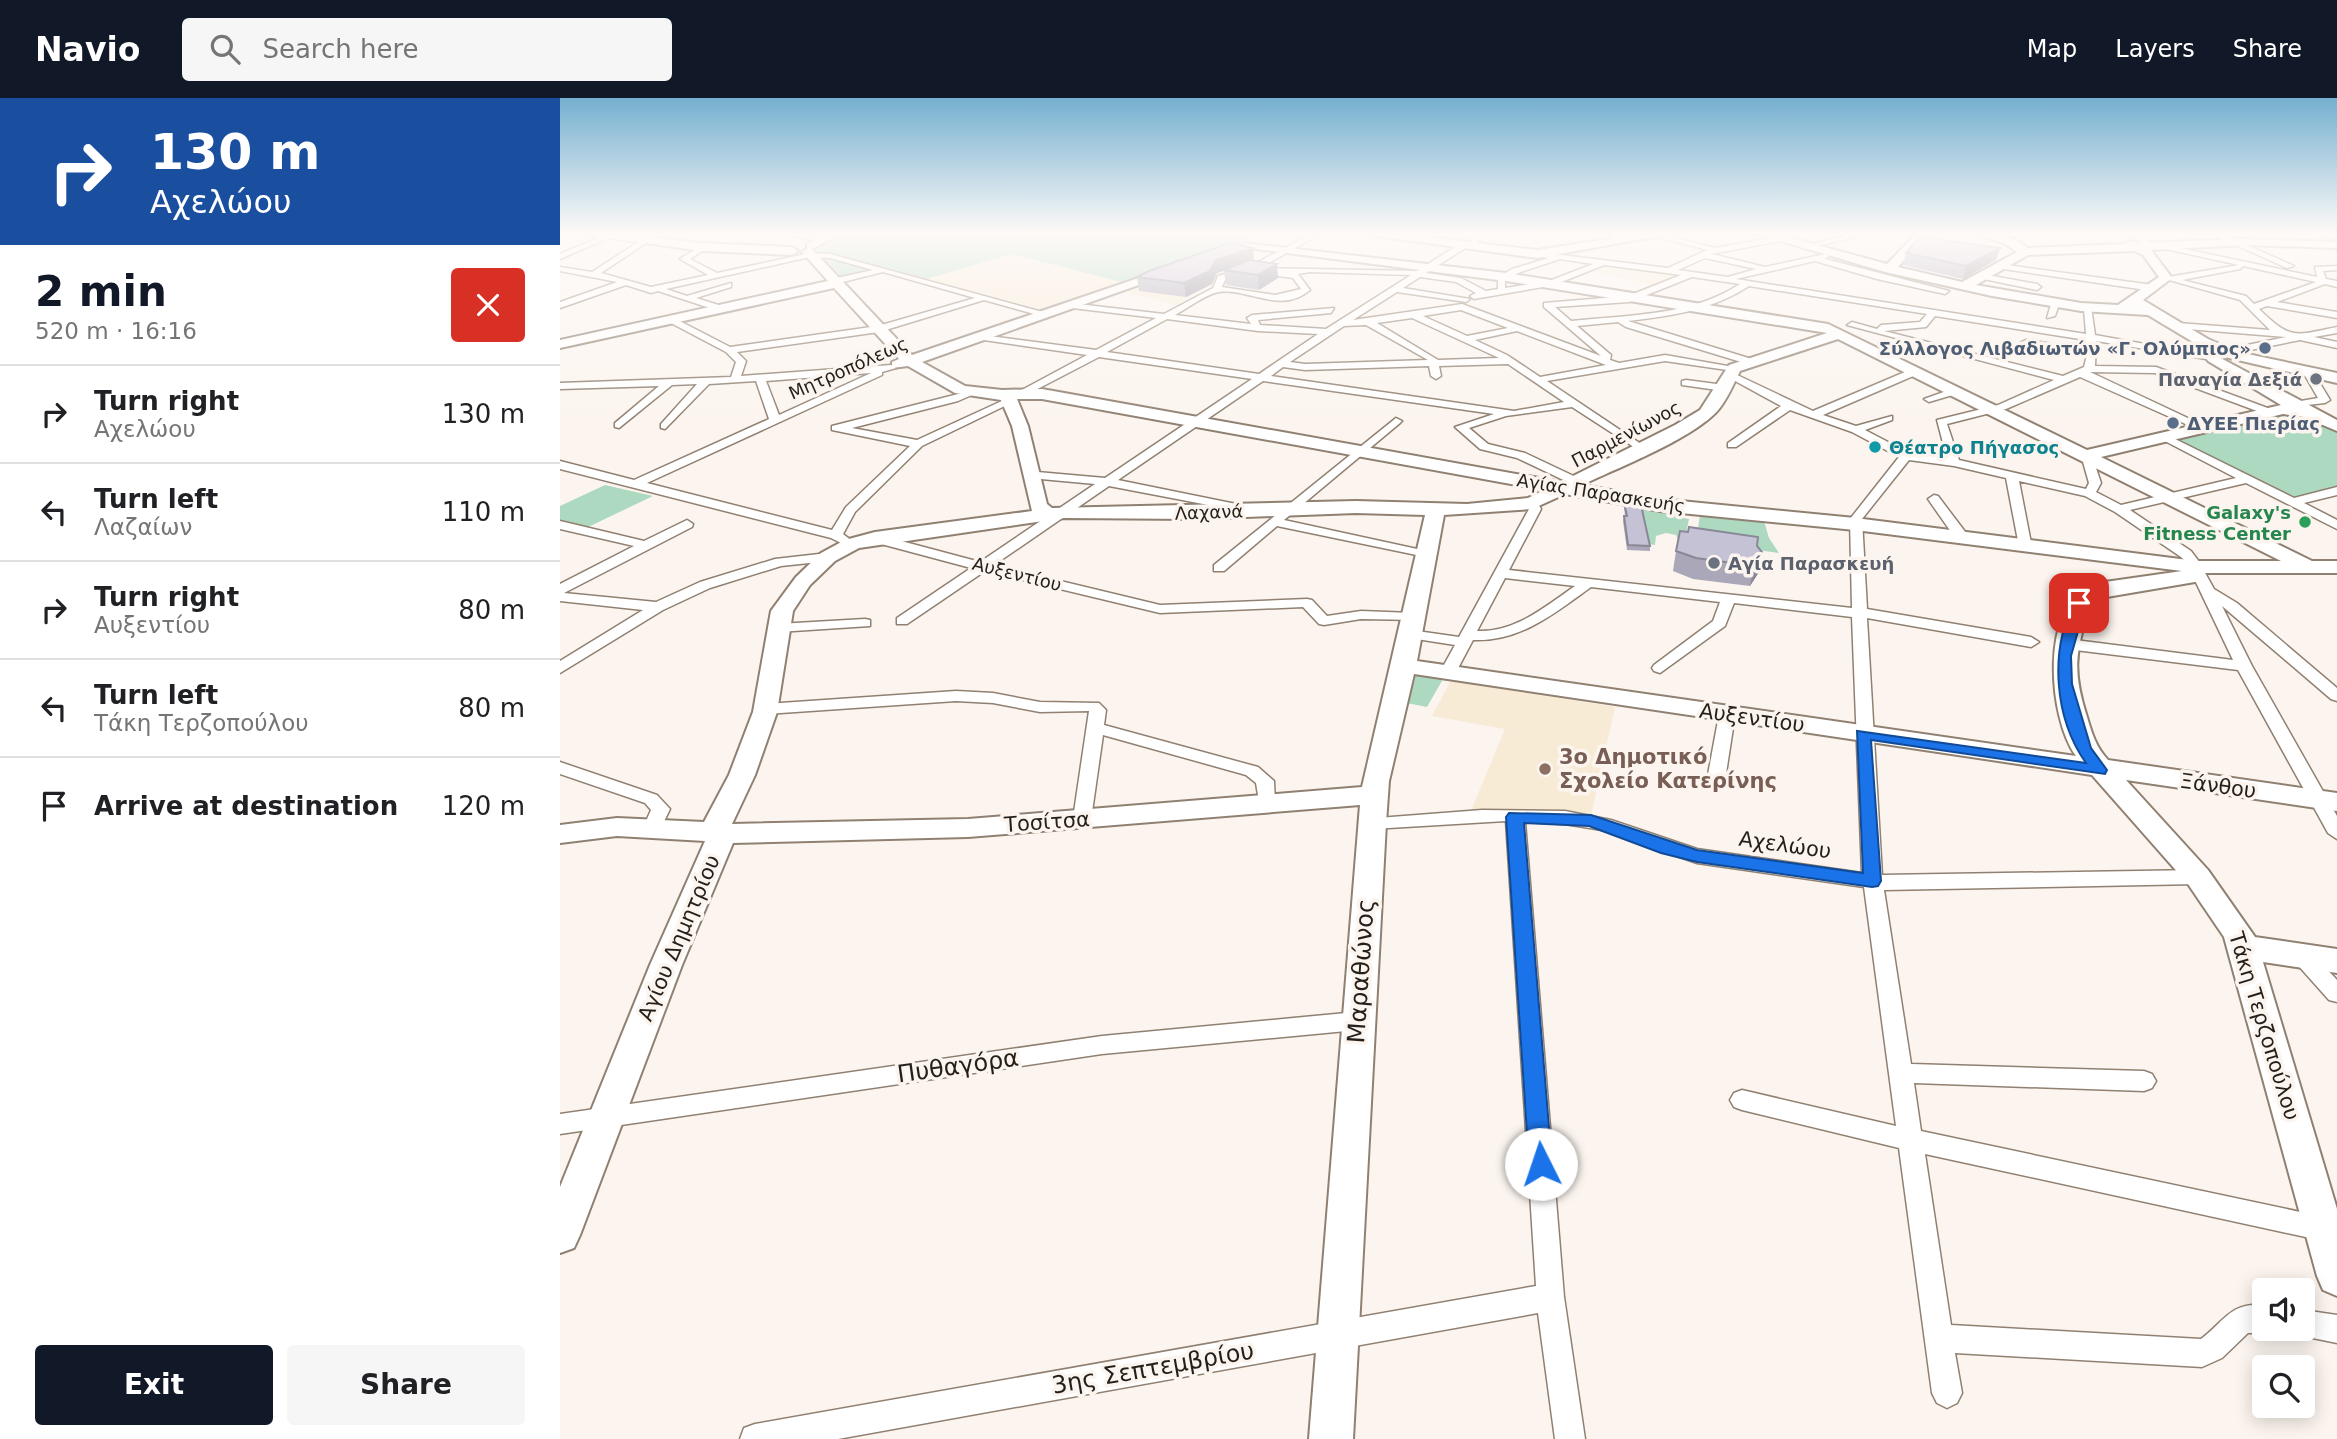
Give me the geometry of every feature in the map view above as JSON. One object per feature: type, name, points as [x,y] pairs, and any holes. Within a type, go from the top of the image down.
[{"type":"street","points":[[560,305],[587,296]]},
{"type":"street","points":[[678,296],[722,309]]},
{"type":"street","points":[[689,298],[696,296]]},
{"type":"street","points":[[560,344],[779,296]]},
{"type":"street","points":[[848,296],[908,360],[953,387],[970,392],[1014,397]]},
{"type":"street","points":[[981,296],[1045,314]]},
{"type":"street","name":"Μητροπόλεως","points":[[636,484],[908,360],[1100,296]]},
{"type":"street","points":[[560,668],[658,607],[705,585],[848,543],[850,510],[918,444],[1014,397],[1204,296]]},
{"type":"street","points":[[1265,296],[1294,296]]},
{"type":"street","points":[[902,621],[1056,513],[1109,482],[1385,296]]},
{"type":"street","points":[[1427,296],[1464,303],[1519,328],[1616,365]]},
{"type":"street","points":[[1321,303],[1345,323],[1368,322],[1414,315],[1464,303],[1482,296]]},
{"type":"street","points":[[1619,296],[1849,332],[1923,325],[1929,310]]},
{"type":"street","points":[[1616,365],[1547,305],[1638,296]]},
{"type":"street","points":[[1570,324],[1697,307],[1729,296]]},
{"type":"street","points":[[1820,296],[1929,310],[2090,338],[2243,358],[2337,378]]},
{"type":"street","points":[[2001,296],[2027,299],[2052,310],[2117,309],[2151,312]]},
{"type":"street","points":[[2027,299],[2030,296]]},
{"type":"street","points":[[2117,309],[2143,296]]},
{"type":"street","points":[[2234,296],[2337,316]]},
{"type":"street","points":[[2255,307],[2287,296]]},
{"type":"street","points":[[729,351],[879,329],[986,297]]},
{"type":"street","points":[[1632,298],[1643,316]]},
{"type":"street","points":[[2243,298],[2279,333]]},
{"type":"street","points":[[1845,300],[1849,332]]},
{"type":"street","points":[[2135,301],[2203,342],[2300,408],[2337,426]]},
{"type":"street","points":[[1072,305],[1258,328],[1328,332]]},
{"type":"street","points":[[2086,372],[2092,353],[2088,309]]},
{"type":"street","points":[[1258,328],[1252,317],[1331,310]]},
{"type":"street","points":[[1414,315],[1510,361],[1640,448]]},
{"type":"street","points":[[1620,319],[1629,325],[1751,362]]},
{"type":"street","points":[[672,320],[729,351],[741,361],[735,380]]},
{"type":"street","points":[[1368,322],[1435,363]]},
{"type":"street","points":[[2178,326],[2279,333],[2337,345]]},
{"type":"street","points":[[1466,339],[1519,328]]},
{"type":"street","points":[[2219,355],[2337,330]]},
{"type":"street","points":[[1875,331],[2065,380]]},
{"type":"street","points":[[1685,383],[1730,378],[1751,362],[1849,332],[1991,410],[2087,455],[2337,581]]},
{"type":"street","points":[[977,336],[1510,414]]},
{"type":"street","points":[[2017,347],[2026,343],[2092,353]]},
{"type":"street","points":[[1538,380],[1616,365],[1678,358],[1730,378],[1789,406],[1856,430],[1906,456],[1954,462],[2089,493],[2119,509],[2186,554],[2201,578],[2244,666],[2328,801],[2337,833]]},
{"type":"street","points":[[794,376],[804,359]]},
{"type":"street","points":[[1283,364],[1305,367],[1510,361]]},
{"type":"street","points":[[1435,363],[1436,376]]},
{"type":"street","points":[[560,386],[705,382],[891,368]]},
{"type":"street","points":[[1954,462],[1941,422],[1991,410],[2086,372],[2156,370],[2269,412]]},
{"type":"street","points":[[1813,415],[1916,371]]},
{"type":"street","points":[[2086,372],[2203,428]]},
{"type":"street","points":[[2087,455],[2269,412],[2300,408],[2325,400],[2308,372]]},
{"type":"street","points":[[760,378],[775,420]]},
{"type":"street","name":"Παρμενίωνος","points":[[1570,485],[1706,413],[1730,378]]},
{"type":"street","points":[[665,426],[705,382]]},
{"type":"street","points":[[619,425],[668,383]]},
{"type":"street","points":[[1928,398],[1955,391]]},
{"type":"street","points":[[918,444],[836,428],[954,399],[970,392]]},
{"type":"street","points":[[1014,397],[1038,506],[1056,513]]},
{"type":"street","name":"Αγίας Παρασκευής","points":[[1014,397],[1197,421],[1357,451],[1570,485],[1660,505],[2024,544],[2201,578]]},
{"type":"street","points":[[1570,485],[1521,455],[1484,447],[1461,427],[1510,414],[1572,404]]},
{"type":"street","points":[[1732,445],[1789,406]]},
{"type":"street","points":[[1856,430],[1888,418]]},
{"type":"street","points":[[1219,568],[1396,421]]},
{"type":"street","points":[[2165,437],[2337,524]]},
{"type":"street","points":[[2087,455],[2095,483],[2089,493]]},
{"type":"street","points":[[1906,456],[1863,509],[1855,524],[1861,613],[1863,734],[1872,881],[1947,1393]]},
{"type":"street","name":"Αυξεντίου","points":[[560,466],[636,484],[848,543],[893,545],[1160,609],[1307,603],[1321,621],[1361,615],[1412,625]]},
{"type":"street","points":[[1030,474],[1109,482],[1252,511]]},
{"type":"street","points":[[2012,475],[2024,544]]},
{"type":"street","points":[[2119,509],[2247,479]]},
{"type":"street","name":"Λαχανά","points":[[848,543],[1056,513],[1252,511],[1282,515],[1488,509],[1532,503],[1570,485]]},
{"type":"street","points":[[2293,502],[2337,491]]},
{"type":"street","points":[[1934,499],[1961,536]]},
{"type":"street","points":[[1448,672],[1535,509],[1532,503]]},
{"type":"street","name":"Μαραθώνος","points":[[1331,1439],[1373,809],[1435,510]]},
{"type":"street","points":[[1282,515],[1426,555]]},
{"type":"street","points":[[560,590],[687,524]]},
{"type":"street","points":[[560,525],[645,545]]},
{"type":"street","name":"Αγίου Δημητρίου","points":[[560,1235],[666,965],[714,857],[720,839],[718,821],[743,775],[765,709],[782,611],[803,581],[848,543]]},
{"type":"street","name":"Τάκη Τερζοπούλου","points":[[2336,1268],[2235,926],[2198,877],[2122,789],[2099,770],[2084,749],[2064,684],[2067,644],[2079,603],[2092,590],[2337,567]]},
{"type":"street","points":[[1500,573],[1861,613],[2031,642]]},
{"type":"street","points":[[2201,578],[2337,696]]},
{"type":"street","points":[[1412,625],[1464,638],[1501,634],[1516,630],[1587,584]]},
{"type":"street","points":[[560,597],[658,607]]},
{"type":"street","points":[[1660,668],[1720,624],[1728,598]]},
{"type":"street","points":[[778,628],[865,623]]},
{"type":"street","points":[[2067,644],[2244,666]]},
{"type":"street","name":"Αυξεντίου","points":[[1404,666],[2099,770]]},
{"type":"street","points":[[2312,674],[2337,677]]},
{"type":"street","points":[[765,709],[956,696],[993,698],[1040,707],[1093,706],[1098,710],[1098,728],[1082,819]]},
{"type":"street","points":[[1716,780],[1727,715]]},
{"type":"street","points":[[1098,728],[1252,771],[1265,781],[1266,803]]},
{"type":"street","points":[[560,768],[651,799],[661,809],[652,828]]},
{"type":"street","name":"Ξάνθου","points":[[2099,770],[2328,801]]},
{"type":"street","name":"Τοσίτσα","points":[[560,834],[617,827],[718,833],[968,828],[1266,803],[1373,809]]},
{"type":"street","name":"Αχελώου","points":[[1373,809],[1591,821],[1668,849],[1697,856],[1895,884],[2198,877]]},
{"type":"street","points":[[1515,817],[1550,1297],[1570,1439]]},
{"type":"street","points":[[2243,947],[2337,961]]},
{"type":"street","points":[[2303,957],[2337,994]]},
{"type":"street","name":"Πυθαγόρα","points":[[560,1124],[1102,1045],[1357,1021]]},
{"type":"street","points":[[1902,1073],[2144,1081]]},
{"type":"street","points":[[1742,1100],[2324,1229]]},
{"type":"street","name":"3ης Σεπτεμβρίου","points":[[755,1439],[1550,1297]]},
{"type":"street","points":[[1939,1338],[2202,1353],[2217,1348],[2238,1320],[2252,1319]]},
{"type":"street","points":[[2315,1326],[2337,1329]]},
{"type":"shaded area","points":[[990,296],[1088,296],[1045,310]]},
{"type":"shaded area","points":[[1138,296],[1192,296],[1176,305]]},
{"type":"shaded area","name":"3ο Δημοτικό Σχολείο Κατερίνης","points":[[1451,680],[1615,707],[1591,815],[1534,809],[1470,813],[1505,729],[1432,716]]},
{"type":"green space","points":[[2294,411],[2337,429],[2337,487],[2293,499],[2175,439]]},
{"type":"green space","points":[[605,485],[653,496],[584,529],[560,523],[560,506]]},
{"type":"green space","points":[[1640,507],[1678,512],[1678,517],[1689,519],[1684,543],[1679,542],[1676,535],[1666,533],[1656,536],[1655,545],[1648,544]]},
{"type":"green space","points":[[1700,515],[1764,521],[1769,538],[1779,553],[1696,542]]},
{"type":"green space","points":[[1413,674],[1443,679],[1427,707],[1406,703]]},
{"type":"building","points":[[1624,502],[1641,505],[1650,546],[1628,545]]},
{"type":"building","points":[[1689,527],[1758,537],[1757,546],[1762,552],[1754,566],[1696,558],[1676,551],[1680,531],[1688,532]]},
{"type":"place","name":"Σύλλογος Λιβαδιωτών «Γ. Ολύμπιος»","points":[[2265,348]]},
{"type":"place","name":"Παναγία Δεξιά","points":[[2316,379]]},
{"type":"place","name":"ΔΥΕΕ Πιερίας","points":[[2173,423]]},
{"type":"place","name":"Θέατρο Πήγασος","points":[[1875,447]]},
{"type":"place","name":"Galaxy's Fitness Center","points":[[2305,522]]},
{"type":"place","name":"Αγία Παρασκευή","points":[[1714,563]]},
{"type":"place","name":"3ο Δημοτικό Σχολείο Κατερίνης","points":[[1545,769]]},
{"type":"route","points":[[1541,1164],[1515,817],[1538,816],[1591,821],[1668,849],[1697,856],[1872,881],[1863,734],[2099,770],[2084,749],[2064,684],[2064,656],[2079,603]]}]
